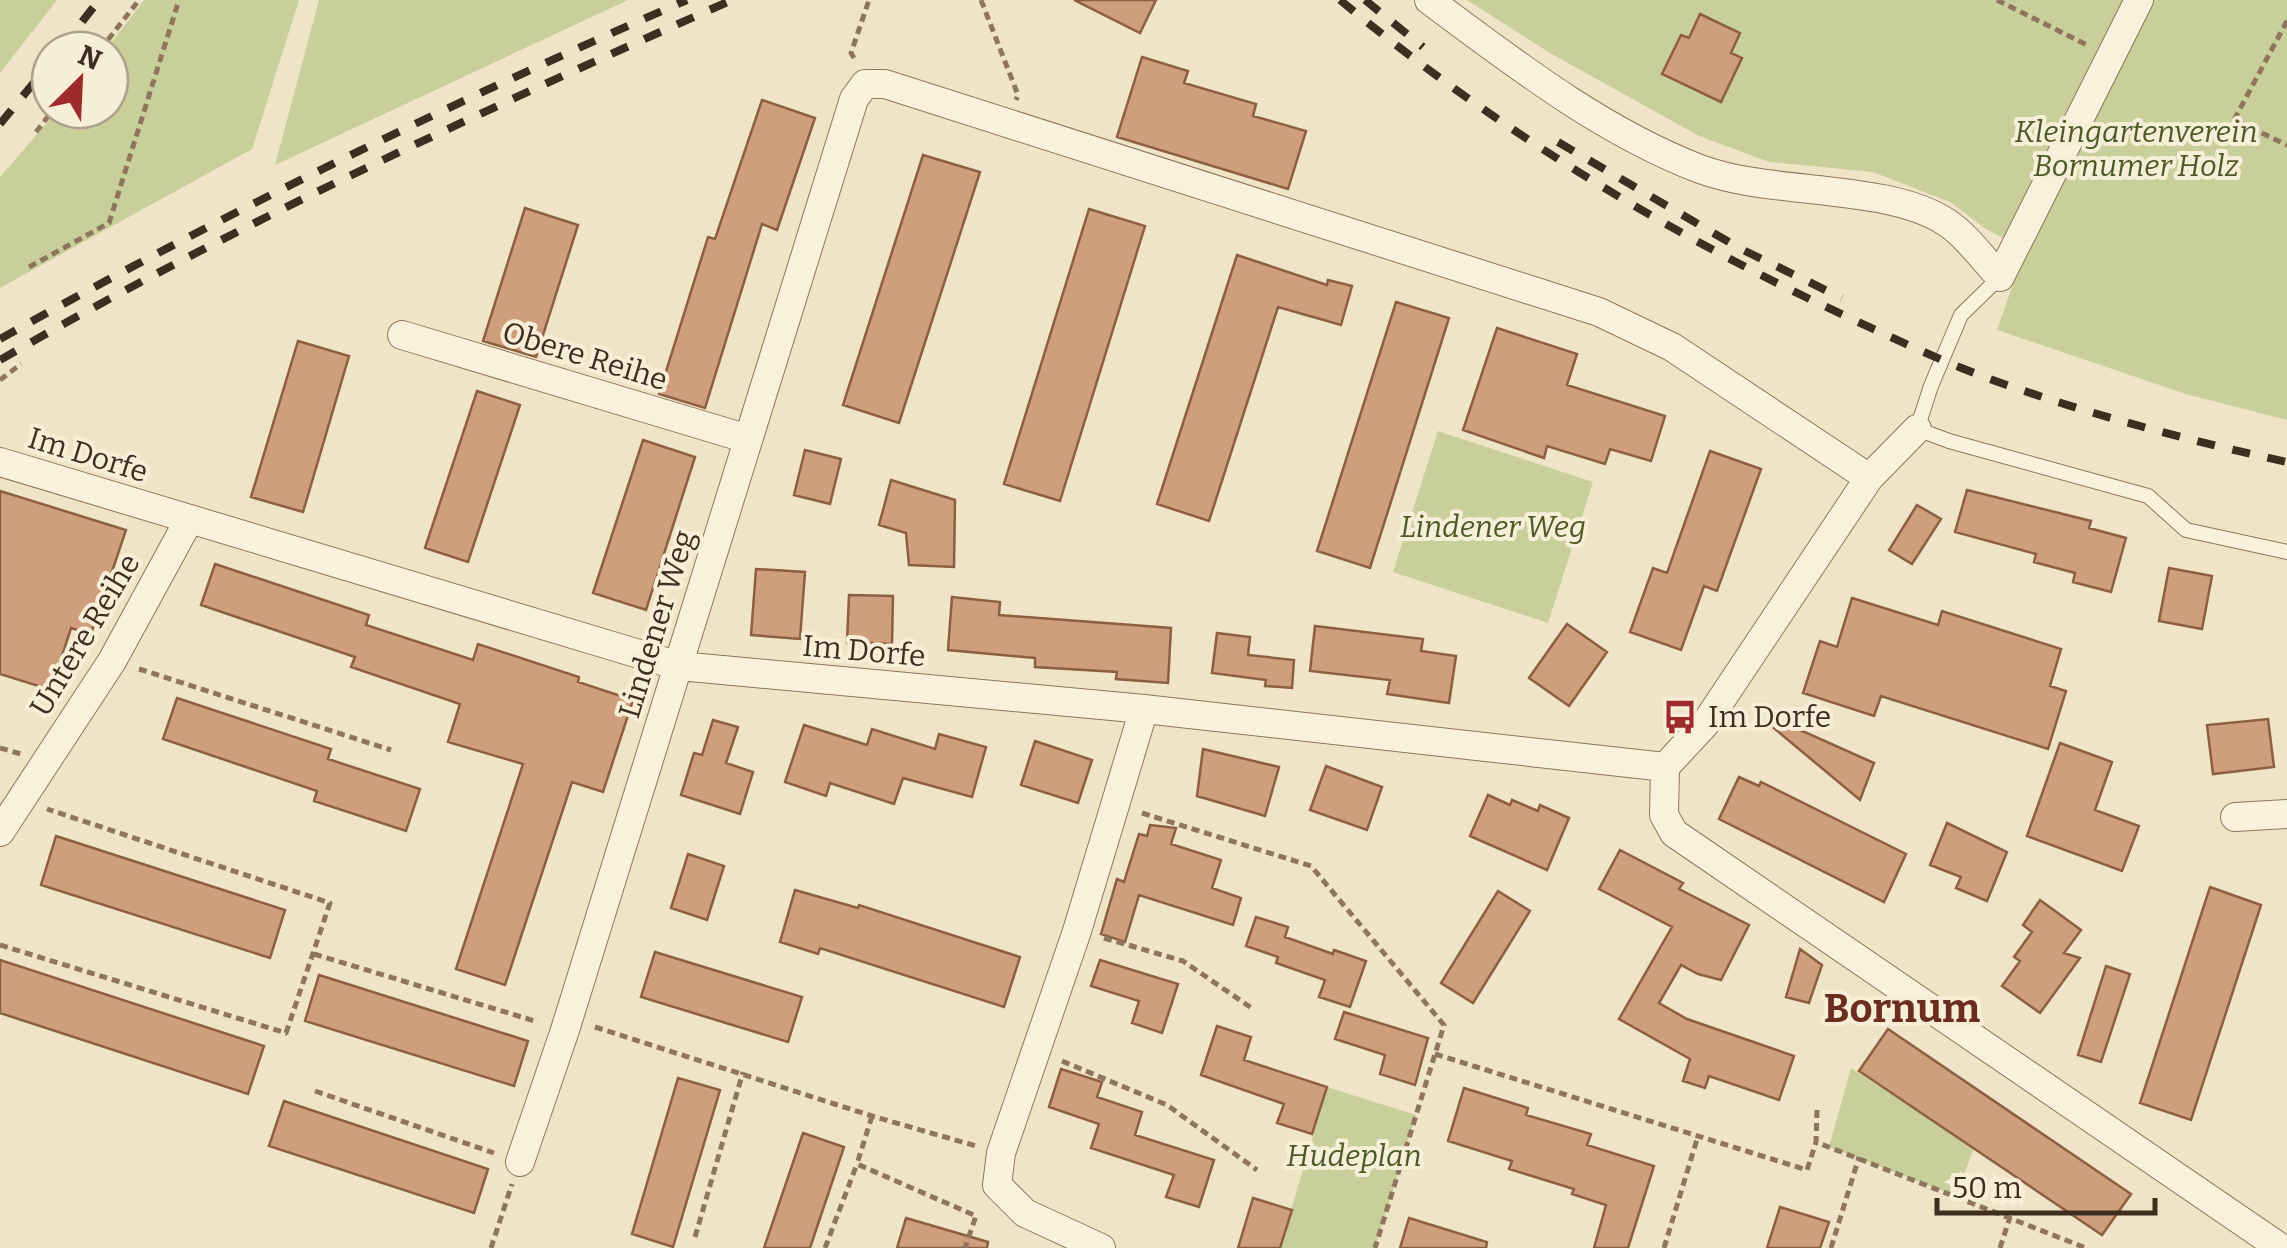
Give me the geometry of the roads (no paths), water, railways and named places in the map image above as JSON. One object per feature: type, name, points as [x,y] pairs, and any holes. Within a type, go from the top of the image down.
[{"type":"street","points":[[1428,0],[1592,116],[1655,151],[1706,172],[1781,187],[1902,203],[1946,222],[2000,277],[2139,0]]},
{"type":"street","name":"Lindener Weg","points":[[520,1162],[679,666],[854,99],[866,84],[885,84],[1599,312],[1672,348],[1869,478]]},
{"type":"street","name":"Obere Reihe","points":[[402,335],[748,439]]},
{"type":"street","points":[[1918,429],[1869,478],[1705,724],[1665,767],[1664,815],[1674,833],[2270,1245]]},
{"type":"street","name":"Im Dorfe","points":[[0,462],[679,666],[1144,709],[1665,767]]},
{"type":"street","name":"Untere Reihe","points":[[0,832],[112,660],[189,520]]},
{"type":"street","points":[[1101,1248],[1025,1213],[998,1185],[1001,1154],[1077,930],[1144,709]]},
{"type":"street","points":[[2235,817],[2287,814]]},
{"type":"lane","points":[[2000,277],[1961,316],[1931,386],[1918,429],[2148,496],[2186,530],[2287,552]]},
{"type":"railway","points":[[76,30],[99,0]]},
{"type":"railway","points":[[0,339],[339,161],[687,0]]},
{"type":"railway","points":[[0,360],[270,215],[732,0]]},
{"type":"railway","points":[[1340,0],[1453,87],[1571,167],[1693,239],[1820,304],[1955,365],[2036,395],[2143,427],[2287,462]]},
{"type":"railway","points":[[1365,0],[1423,47]]},
{"type":"railway","points":[[0,124],[30,87]]},
{"type":"railway","points":[[1558,142],[1739,248],[1842,298]]},
{"type":"place","name":"Im Dorfe","points":[[1680,717]]},
{"type":"district","name":"Bornum","points":[[1902,1008]]},
{"type":"park label","name":"Kleingartenverein Bornumer Holz","points":[[2136,149]]},
{"type":"park label","name":"Hudeplan","points":[[1354,1156]]}]
